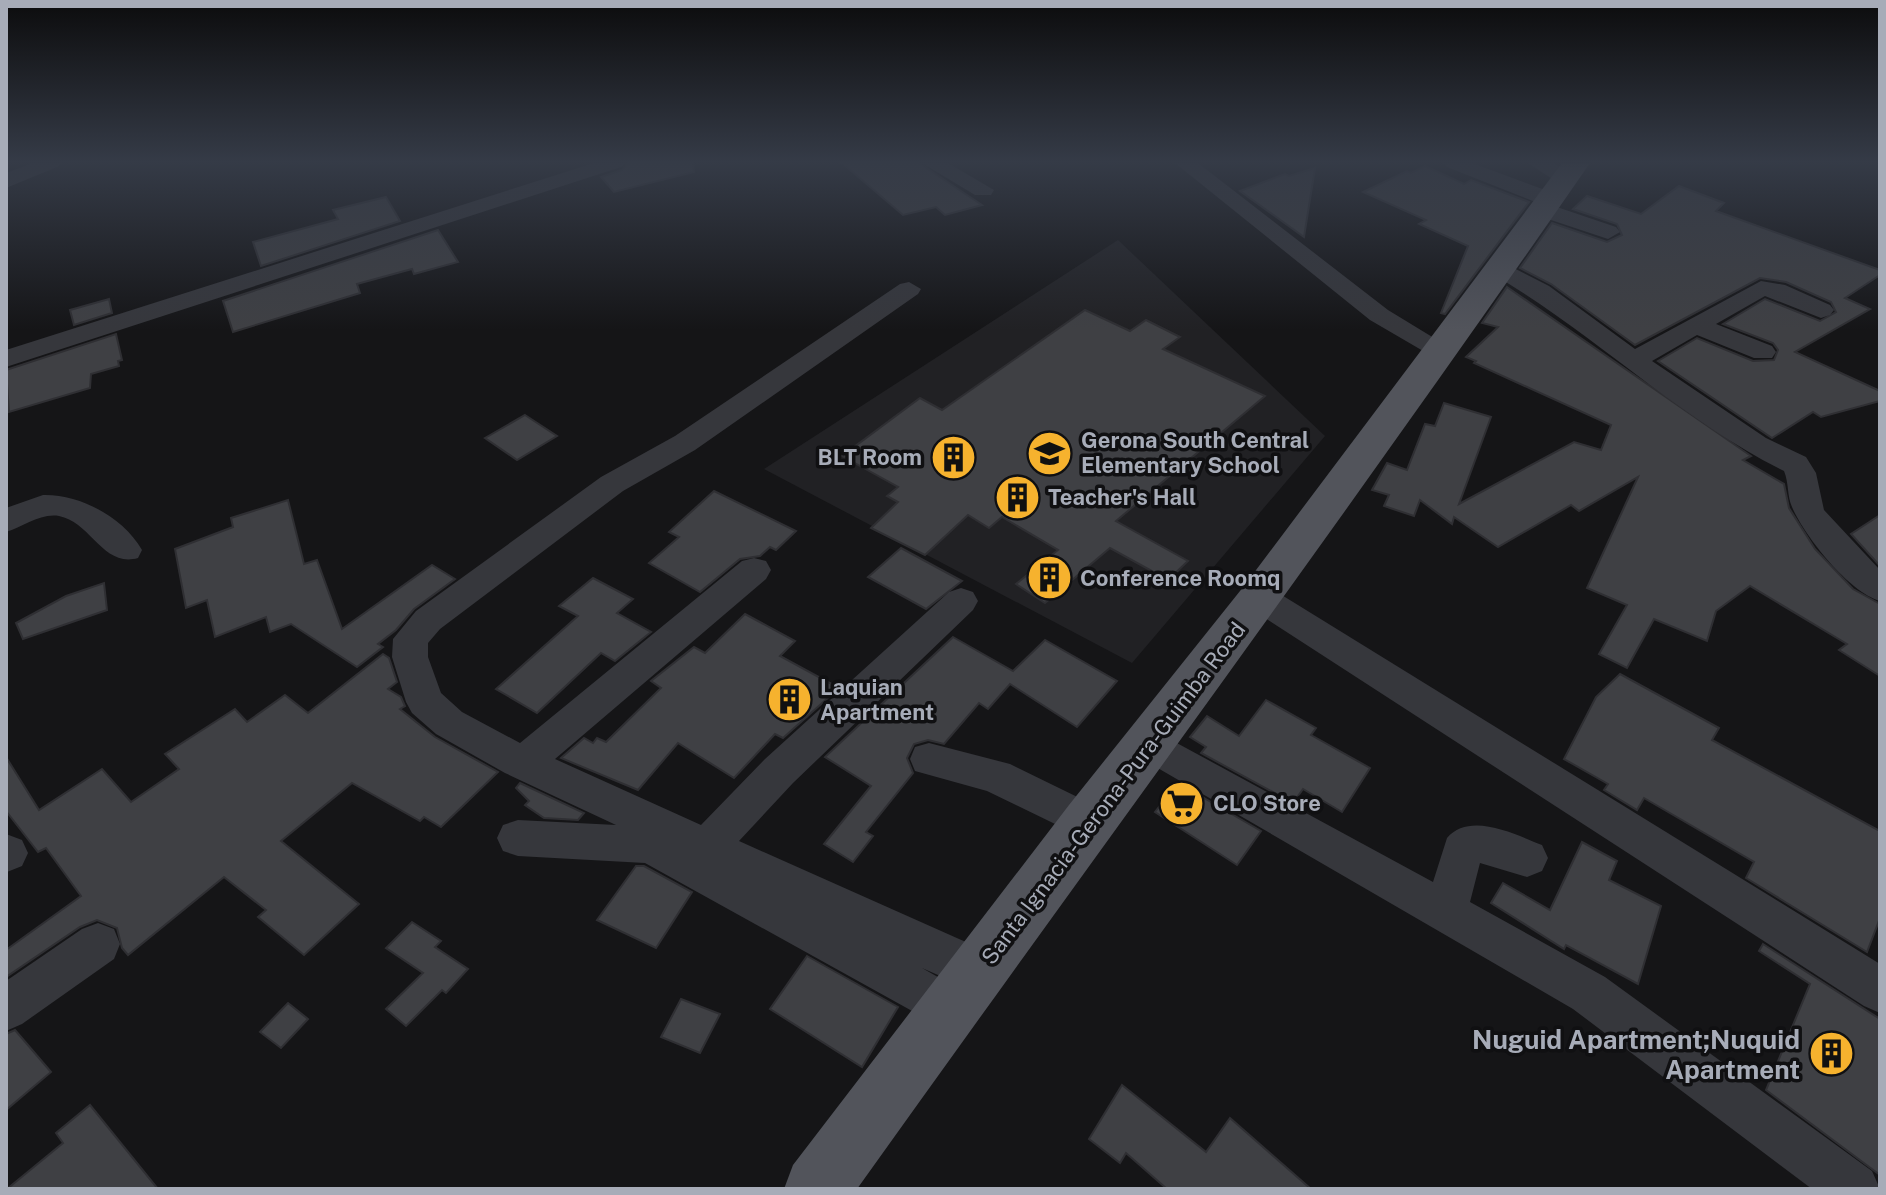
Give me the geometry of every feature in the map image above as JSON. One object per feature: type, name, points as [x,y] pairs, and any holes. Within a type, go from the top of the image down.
[{"type":"main road","name":"Santa Ignacia-Gerona-Pura-Guimba Road","points":[[817,1189],[1088,822],[1151,745],[1260,598],[1500,268],[1531,219]]},
{"type":"street","points":[[6,359],[441,219]]},
{"type":"street","points":[[1256,219],[1379,315],[1439,349]]},
{"type":"street","points":[[1594,219],[1608,232]]},
{"type":"street","points":[[1500,268],[1540,291],[1633,361],[1756,445],[1800,468],[1807,507],[1852,565],[1880,589]]},
{"type":"street","points":[[1633,361],[1761,288],[1776,290],[1821,310]]},
{"type":"street","points":[[909,289],[685,443],[612,484],[477,582],[428,620],[411,639],[410,657],[425,702],[449,723],[524,762],[979,971]]},
{"type":"street","points":[[1694,325],[1763,352]]},
{"type":"street","points":[[6,521],[38,507],[60,503],[81,510],[126,550]]},
{"type":"street","points":[[524,762],[754,570]]},
{"type":"street","points":[[1260,598],[1880,990]]},
{"type":"street","points":[[707,847],[760,789],[961,601]]},
{"type":"street","points":[[1151,745],[1306,834],[1447,909],[1589,993],[1854,1189]]},
{"type":"street","points":[[929,759],[996,776],[1088,822]]},
{"type":"street","points":[[518,838],[650,845],[842,946],[950,1009]]},
{"type":"street","points":[[1447,909],[1462,851],[1467,845],[1483,844],[1527,858]]},
{"type":"street","points":[[6,1008],[98,944]]},
{"type":"shaded area","name":"Gerona South Central Elementary School","points":[[1118,240],[1325,436],[1132,663],[764,469]]},
{"type":"building","points":[[338,219],[400,221],[261,266],[253,242]]},
{"type":"building","points":[[1279,219],[1307,219],[1304,237]]},
{"type":"building","points":[[1423,219],[1516,219],[1445,314],[1441,313],[1468,246],[1419,224],[1426,220]]},
{"type":"building","points":[[1602,219],[1738,219],[1880,270],[1880,275],[1845,298],[1870,309],[1795,352],[1880,391],[1880,401],[1821,417],[1813,412],[1772,438],[1658,361],[1697,338],[1753,361],[1774,360],[1778,350],[1773,343],[1723,324],[1765,299],[1820,321],[1836,312],[1831,302],[1786,282],[1760,278],[1635,345],[1551,284],[1520,268],[1552,223],[1607,242],[1622,235],[1617,224]]},
{"type":"building","points":[[438,230],[458,262],[414,274],[412,269],[357,284],[360,293],[233,332],[223,301]]},
{"type":"building","points":[[1507,287],[1751,456],[1743,460],[1784,484],[1789,508],[1815,549],[1853,589],[1880,604],[1880,676],[1839,650],[1847,644],[1750,586],[1716,611],[1707,641],[1654,619],[1627,668],[1599,654],[1627,605],[1587,588],[1638,477],[1579,511],[1571,505],[1498,547],[1454,517],[1452,524],[1420,500],[1414,516],[1384,506],[1389,495],[1372,490],[1387,463],[1407,470],[1425,424],[1435,426],[1444,403],[1491,417],[1459,504],[1574,442],[1601,450],[1611,425],[1466,357],[1498,327],[1482,323]]},
{"type":"building","points":[[109,299],[112,313],[74,325],[70,310]]},
{"type":"building","points":[[1085,310],[1130,331],[1146,320],[1180,337],[1163,349],[1265,396],[1116,521],[1188,561],[1168,580],[1110,548],[1045,603],[1016,584],[1058,550],[1002,517],[989,528],[968,515],[925,555],[871,528],[898,502],[887,496],[898,487],[842,456],[920,398],[942,410]]},
{"type":"building","points":[[116,334],[122,360],[118,361],[119,366],[91,374],[90,388],[9,412],[6,370]]},
{"type":"building","points":[[525,415],[557,436],[517,460],[485,438]]},
{"type":"building","points":[[714,491],[796,531],[776,550],[770,547],[760,556],[740,559],[700,592],[649,563],[679,537],[669,532]]},
{"type":"building","points":[[288,500],[304,564],[317,560],[342,629],[432,565],[455,579],[414,609],[396,630],[378,644],[383,647],[357,667],[291,624],[270,632],[266,617],[215,637],[207,600],[186,608],[175,549],[233,527],[231,518]]},
{"type":"building","points":[[1880,515],[1880,566],[1851,534]]},
{"type":"building","points":[[901,548],[962,581],[926,609],[868,577]]},
{"type":"building","points":[[593,578],[633,599],[617,613],[651,632],[615,661],[601,653],[537,713],[496,689],[578,616],[559,606]]},
{"type":"building","points":[[104,583],[107,610],[23,639],[16,623],[66,596]]},
{"type":"building","points":[[745,614],[795,641],[780,656],[839,688],[783,738],[775,734],[734,778],[678,743],[638,790],[561,758],[584,738],[593,743],[597,738],[606,742],[661,688],[651,681],[694,647],[705,653]]},
{"type":"building","points":[[953,637],[1013,671],[1045,640],[1117,681],[1077,727],[1010,684],[988,709],[979,703],[944,744],[928,740],[914,744],[907,758],[913,773],[866,832],[873,836],[853,862],[824,844],[871,786],[825,757]]},
{"type":"building","points":[[383,654],[389,658],[397,682],[388,689],[401,697],[405,706],[400,709],[435,737],[498,772],[441,827],[424,817],[420,821],[352,783],[281,841],[359,904],[304,955],[258,917],[266,910],[224,877],[128,955],[122,948],[117,928],[97,920],[80,927],[6,977],[6,950],[81,896],[46,848],[38,852],[6,811],[6,757],[39,810],[102,769],[131,802],[179,769],[165,754],[235,709],[247,722],[285,695],[308,713]]},
{"type":"building","points":[[1620,674],[1719,728],[1712,740],[1880,831],[1880,918],[1867,952],[1746,878],[1754,862],[1644,798],[1637,810],[1604,790],[1608,784],[1564,759],[1596,697]]},
{"type":"building","points":[[1266,700],[1316,728],[1311,735],[1370,768],[1342,812],[1303,789],[1293,803],[1201,753],[1206,747],[1190,737],[1207,716],[1239,736]]},
{"type":"building","points":[[520,783],[584,813],[578,820],[544,818],[525,805],[529,801],[516,788]]},
{"type":"building","points":[[1178,783],[1261,831],[1237,865],[1155,812]]},
{"type":"building","points":[[1582,842],[1617,861],[1609,880],[1661,906],[1638,984],[1566,945],[1564,949],[1491,903],[1503,883],[1550,910]]},
{"type":"building","points":[[636,866],[644,866],[692,892],[656,948],[597,920]]},
{"type":"building","points":[[412,922],[441,941],[435,947],[468,969],[446,993],[442,990],[406,1026],[386,1009],[423,973],[386,948]]},
{"type":"building","name":"Nuguid Apartment;Nuquid Apartment","points":[[1763,944],[1880,1019],[1880,1175],[1766,1090],[1810,984],[1759,951]]},
{"type":"building","points":[[807,956],[898,1007],[862,1067],[770,1009]]},
{"type":"building","points":[[681,999],[720,1014],[700,1053],[661,1037]]},
{"type":"building","points":[[288,1003],[308,1019],[281,1048],[260,1032]]},
{"type":"building","points":[[15,1030],[51,1072],[6,1110],[6,1034]]},
{"type":"building","points":[[1122,1085],[1206,1152],[1230,1118],[1311,1189],[1167,1189],[1126,1153],[1120,1163],[1089,1139]]},
{"type":"building","points":[[90,1105],[158,1189],[7,1189],[63,1143],[56,1133]]},
{"type":"place","name":"Gerona South Central Elementary School","points":[[1050,453]]},
{"type":"place","name":"BLT Room","points":[[953,457]]},
{"type":"place","name":"Teacher's Hall","points":[[1017,497]]},
{"type":"place","name":"Conference Roomq","points":[[1049,578]]},
{"type":"place","name":"Laquian Apartment","points":[[789,700]]},
{"type":"place","name":"CLO Store","points":[[1182,803]]},
{"type":"place","name":"Nuguid Apartment;Nuquid Apartment","points":[[1831,1054]]}]
